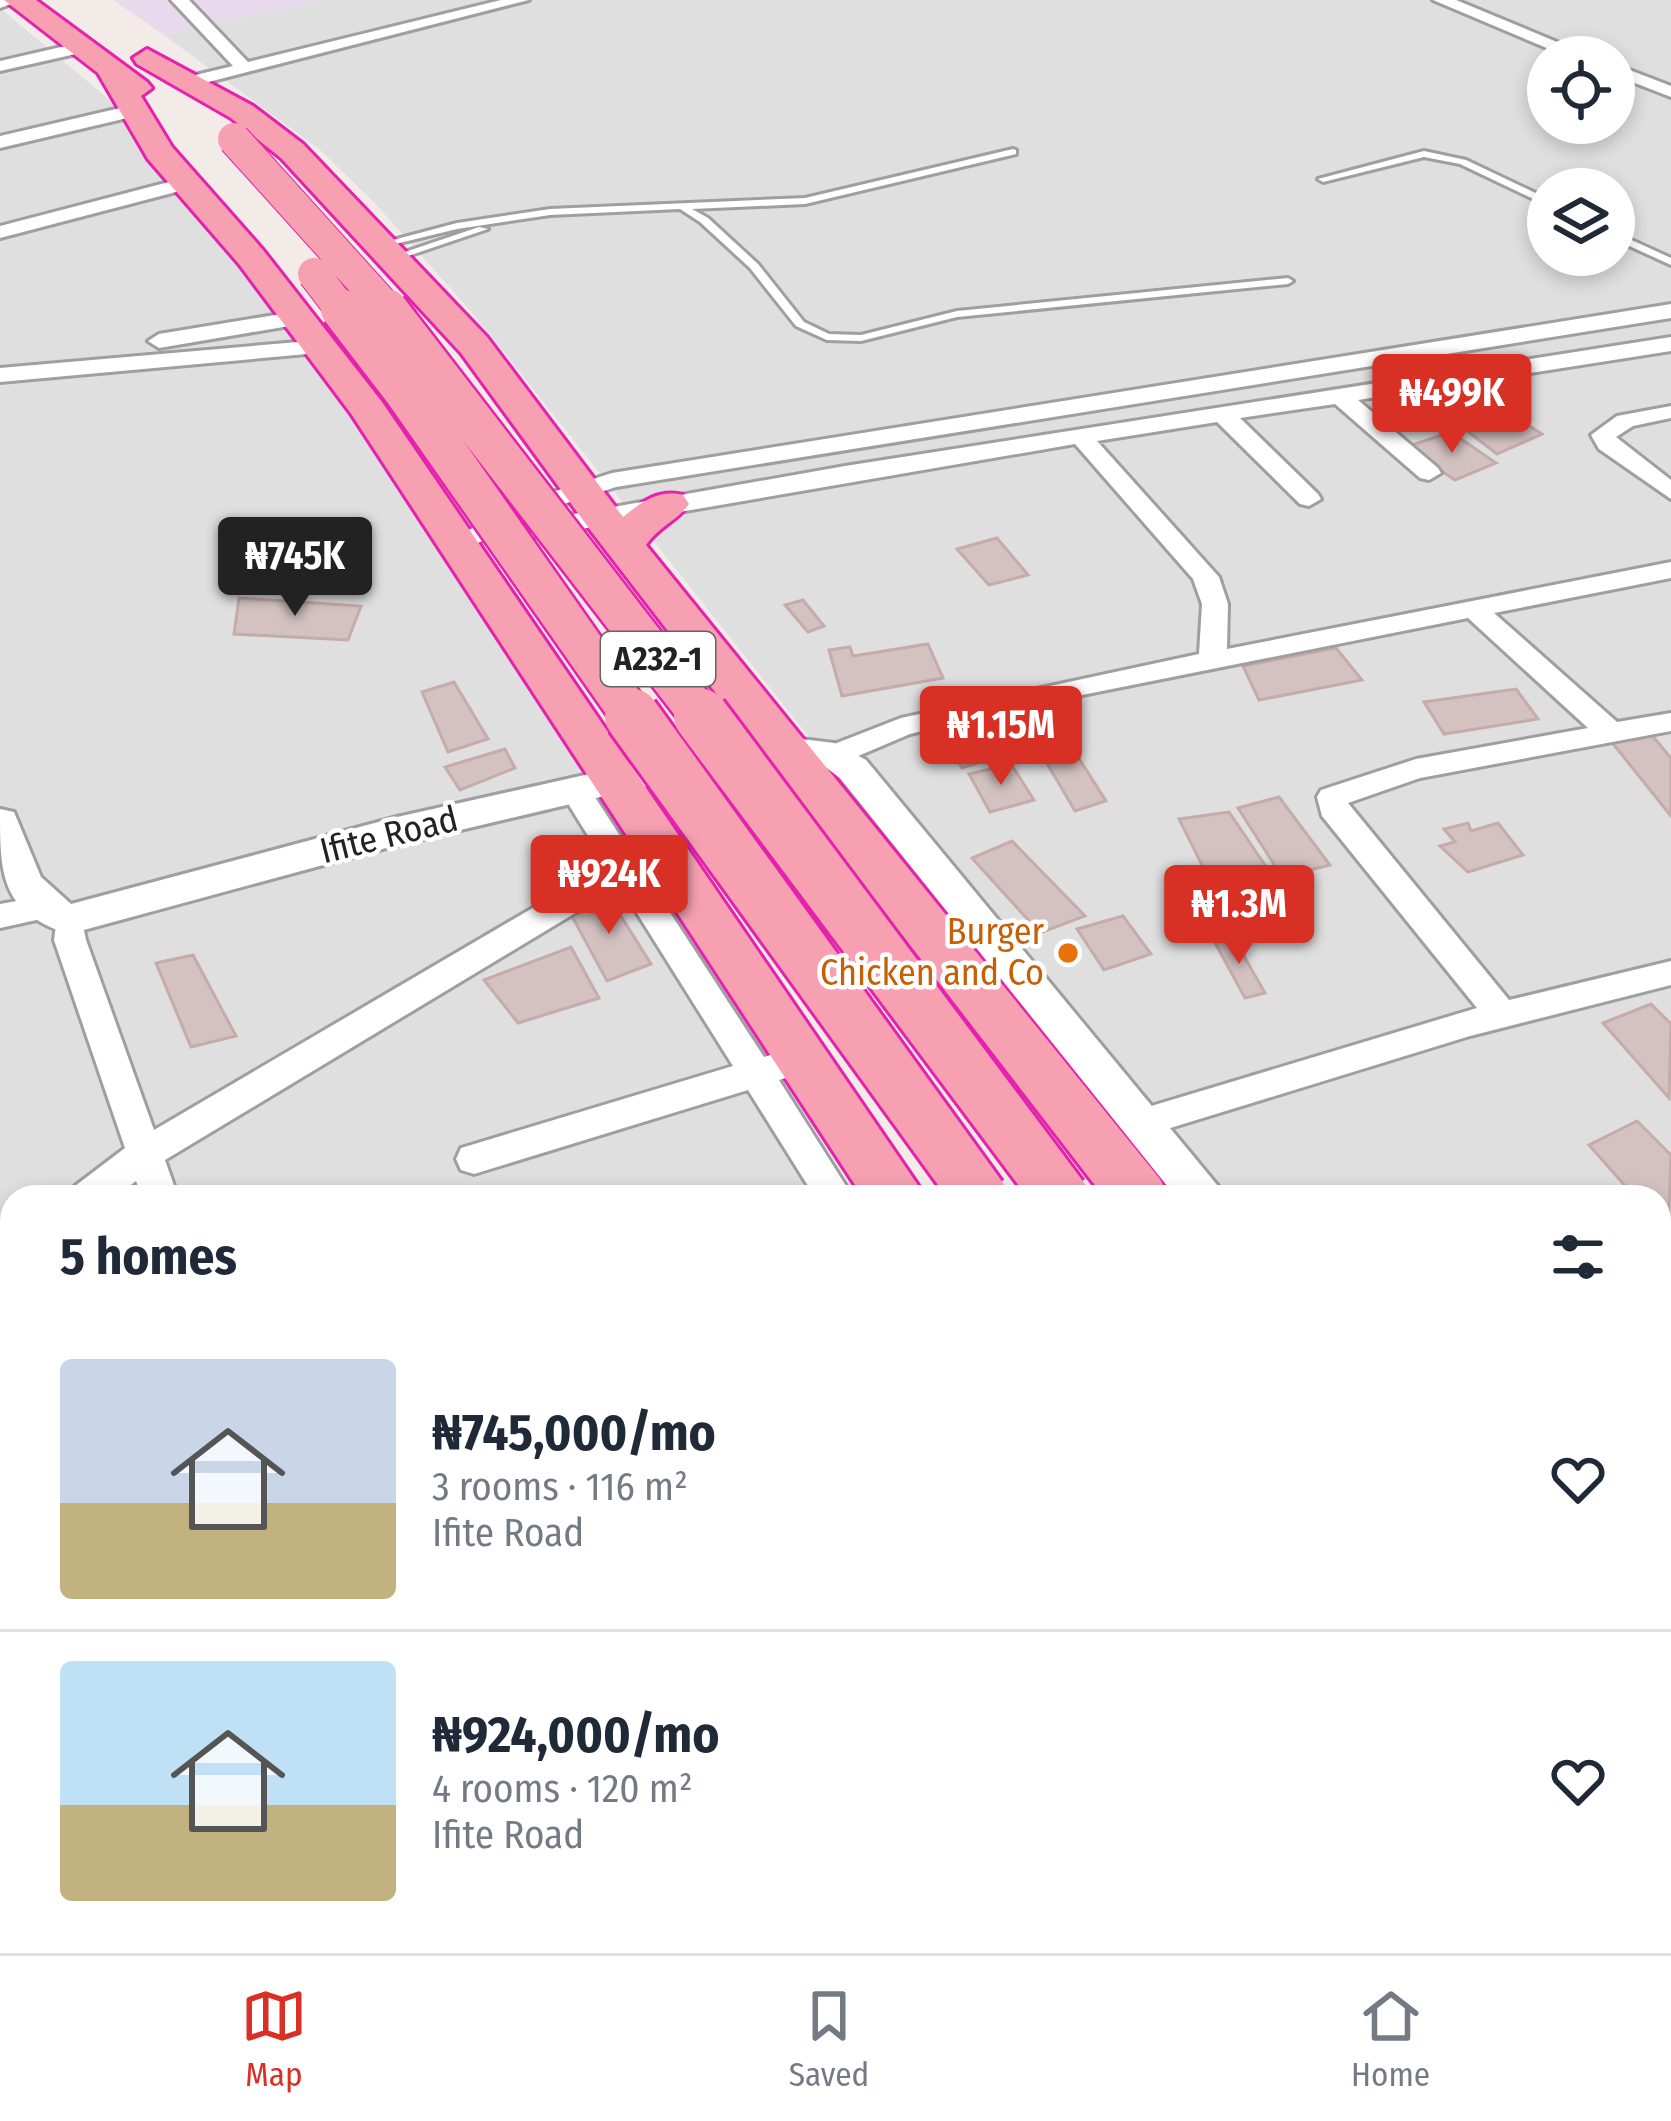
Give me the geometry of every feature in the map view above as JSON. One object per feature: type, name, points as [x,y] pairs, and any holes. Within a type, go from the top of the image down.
[{"type":"highway","name":"A232-1","points":[[16,0],[114,51],[353,322],[491,521],[971,1185]]},
{"type":"highway","name":"A232-1","points":[[114,51],[201,150],[326,232],[403,323],[780,818],[1051,1185]]},
{"type":"highway","points":[[114,51],[189,82],[262,125],[389,250],[474,345],[602,516],[1130,1185]]},
{"type":"highway","points":[[114,51],[133,112],[159,152],[201,150],[310,332],[368,410],[888,1185]]},
{"type":"highway","points":[[602,516],[639,524],[668,504]]},
{"type":"street","points":[[0,3],[16,0]]},
{"type":"street","points":[[178,0],[213,30],[243,68]]},
{"type":"street","points":[[189,82],[520,0]]},
{"type":"street","points":[[1441,0],[1531,36]]},
{"type":"street","points":[[0,66],[114,51]]},
{"type":"street","points":[[1635,77],[1669,89]]},
{"type":"street","points":[[0,142],[133,112]]},
{"type":"street","points":[[0,232],[201,150]]},
{"type":"street","points":[[456,545],[1671,311]]},
{"type":"street","points":[[232,343],[310,332]]},
{"type":"street","points":[[0,375],[310,332]]},
{"type":"street","points":[[668,504],[1671,344]]},
{"type":"street","points":[[0,361],[159,352]]},
{"type":"street","points":[[1341,397],[1429,473]]},
{"type":"street","points":[[1667,412],[1625,422],[1604,435],[1608,444],[1671,492]]},
{"type":"street","points":[[1224,416],[1309,500]]},
{"type":"street","points":[[1082,437],[1206,577],[1214,604],[1214,658]]},
{"type":"street","points":[[787,749],[1214,658],[1671,570]]},
{"type":"street","points":[[1472,608],[1610,732]]},
{"type":"street","points":[[1502,1015],[1333,809],[1332,797],[1416,769],[1671,722]]},
{"type":"street","points":[[787,749],[878,798],[1194,1185]]},
{"type":"street","name":"Ifite Road","points":[[54,914],[397,831],[787,749]]},
{"type":"street","points":[[576,792],[827,1185]]},
{"type":"street","points":[[0,822],[23,885],[54,914],[70,940],[155,1185]]},
{"type":"street","points":[[104,1185],[143,1156],[625,868]]},
{"type":"street","points":[[0,916],[54,914]]},
{"type":"street","points":[[1142,1123],[1502,1015],[1671,973]]},
{"type":"street","points":[[474,1160],[805,1059]]},
{"type":"lane","points":[[389,250],[458,240],[494,222],[550,212],[805,201],[1013,152]]},
{"type":"lane","points":[[1323,179],[1424,154],[1463,162],[1527,193]]},
{"type":"lane","points":[[686,209],[754,266],[800,324],[827,337],[861,338],[930,318],[1071,300],[1288,281]]},
{"type":"lane","points":[[1635,245],[1671,262]]},
{"type":"shaded area","points":[[113,0],[321,0],[164,35]]},
{"type":"shaded area","points":[[321,0],[1671,0],[1671,1185],[1164,1185],[475,316],[374,202],[319,149],[164,35]]},
{"type":"shaded area","points":[[0,8],[112,102],[139,151],[264,297],[349,409],[848,1185],[0,1185]]},
{"type":"building","points":[[1495,404],[1542,434],[1497,454],[1445,414]]},
{"type":"building","points":[[1451,432],[1496,463],[1455,480],[1406,447]]},
{"type":"building","points":[[997,538],[1028,575],[989,585],[957,549]]},
{"type":"building","points":[[239,598],[361,606],[348,640],[234,634]]},
{"type":"building","points":[[803,600],[824,626],[808,632],[785,605]]},
{"type":"building","points":[[928,644],[943,678],[842,696],[829,650],[850,647],[853,656]]},
{"type":"building","points":[[1336,648],[1362,680],[1259,700],[1243,666]]},
{"type":"building","points":[[454,682],[488,739],[448,752],[422,692]]},
{"type":"building","points":[[1516,689],[1538,719],[1444,734],[1424,702]]},
{"type":"building","points":[[1012,719],[1030,746],[962,768],[944,735]]},
{"type":"building","points":[[1054,719],[1106,801],[1075,811],[1025,726]]},
{"type":"building","points":[[1650,733],[1671,758],[1671,816],[1610,740]]},
{"type":"building","points":[[505,749],[515,768],[460,790],[445,767]]},
{"type":"building","points":[[1011,764],[1034,800],[990,812],[969,774]]},
{"type":"building","points":[[1279,797],[1330,865],[1282,877],[1238,808]]},
{"type":"building","points":[[1229,812],[1273,877],[1214,889],[1179,819]]},
{"type":"building","points":[[1468,823],[1471,831],[1498,823],[1523,855],[1468,872],[1440,846],[1455,842],[1444,829]]},
{"type":"building","points":[[1012,841],[1085,916],[1040,933],[972,858]]},
{"type":"building","points":[[606,892],[651,964],[607,981],[568,909]]},
{"type":"building","points":[[1123,916],[1151,954],[1104,970],[1077,929]]},
{"type":"building","points":[[1232,935],[1265,993],[1245,998],[1213,939]]},
{"type":"building","points":[[571,947],[599,998],[518,1023],[484,980]]},
{"type":"building","points":[[193,955],[236,1036],[191,1047],[156,963]]},
{"type":"building","points":[[1651,1004],[1671,1024],[1669,1098],[1603,1023]]},
{"type":"building","points":[[1637,1121],[1671,1155],[1670,1185],[1624,1185],[1589,1145]]},
{"type":"place","name":"Burger Chicken and Co","points":[[1068,953]]}]
